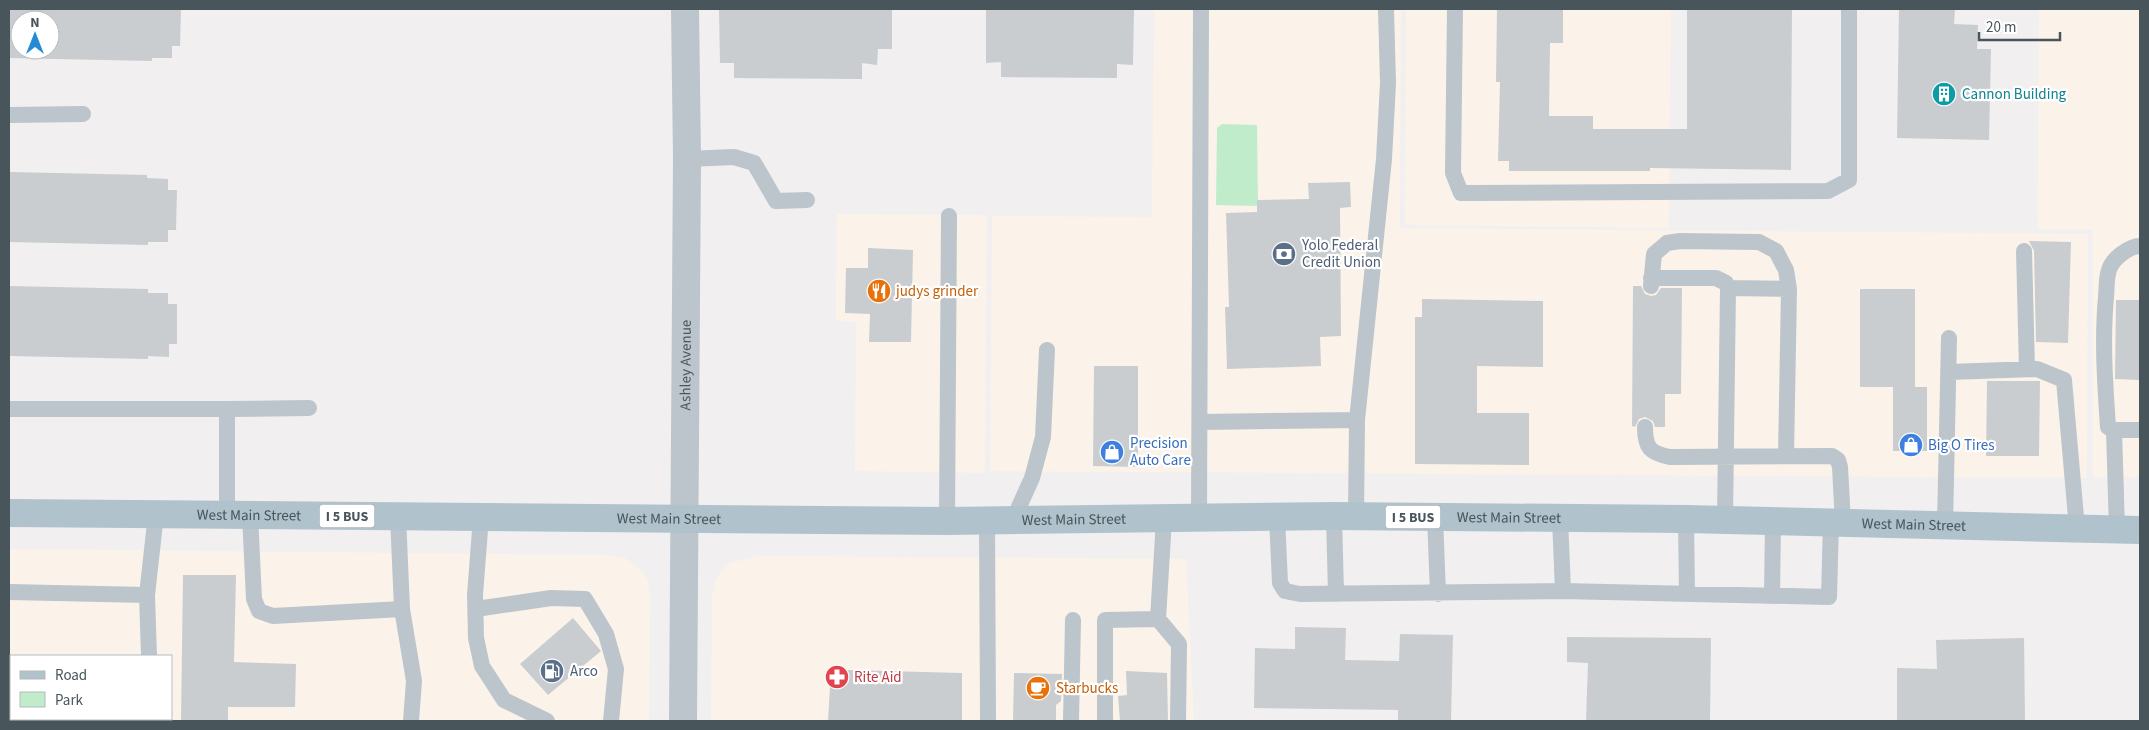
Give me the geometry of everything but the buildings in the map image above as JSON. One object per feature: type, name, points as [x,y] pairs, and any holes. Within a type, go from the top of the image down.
[{"type":"main road","name":"West Main Street","points":[[9,513],[946,521],[1345,516],[1686,518],[2128,530]]},
{"type":"street","name":"Ashley Avenue","points":[[683,721],[687,159],[685,9]]},
{"type":"lane","points":[[1199,518],[1201,9]]},
{"type":"lane","points":[[1336,594],[1357,420],[1384,159],[1388,83],[1386,9]]},
{"type":"lane","points":[[1455,9],[1453,173],[1461,193],[1471,193],[1828,191],[1849,180],[1849,9]]},
{"type":"lane","points":[[9,115],[83,114]]},
{"type":"lane","points":[[687,159],[734,158],[754,163],[776,201],[807,200]]},
{"type":"lane","points":[[946,521],[949,216]]},
{"type":"lane","points":[[1725,519],[1728,288],[1726,283],[1716,278],[1651,282],[1654,254],[1667,243],[1759,242],[1776,251],[1786,270],[1788,289],[1786,456]]},
{"type":"lane","points":[[2140,246],[2133,246],[2120,255],[2109,268],[2104,324],[2108,427],[2114,430],[2140,430]]},
{"type":"lane","points":[[2024,251],[2027,369]]},
{"type":"lane","points":[[1728,288],[1788,289]]},
{"type":"lane","points":[[1946,525],[1949,338]]},
{"type":"lane","points":[[988,721],[1000,520],[1032,478],[1043,437],[1047,350]]},
{"type":"lane","points":[[1949,372],[2037,369],[2064,380],[2077,529]]},
{"type":"lane","points":[[9,409],[309,408]]},
{"type":"lane","points":[[227,409],[238,515],[254,599],[260,611],[273,616],[402,609]]},
{"type":"lane","points":[[1200,422],[1357,420]]},
{"type":"lane","points":[[1277,517],[1280,583],[1285,591],[1300,594],[1438,594],[1563,591],[1829,597],[1842,483],[1838,460],[1832,456],[1670,457],[1650,450],[1647,444],[1645,427]]},
{"type":"lane","points":[[2114,430],[2128,530]]},
{"type":"lane","points":[[149,655],[147,595],[156,514]]},
{"type":"lane","points":[[398,516],[402,609],[414,681],[411,721]]},
{"type":"lane","points":[[481,517],[476,638],[482,666],[504,700],[547,721]]},
{"type":"lane","points":[[1435,517],[1438,594]]},
{"type":"lane","points":[[1164,518],[1158,619],[1178,644],[1178,721]]},
{"type":"lane","points":[[1560,518],[1563,591]]},
{"type":"lane","points":[[1686,518],[1687,594]]},
{"type":"lane","points":[[1772,596],[1773,521]]},
{"type":"lane","points":[[9,592],[147,595]]},
{"type":"lane","points":[[476,609],[551,598],[585,599],[606,634],[616,669],[611,721]]},
{"type":"lane","points":[[1105,721],[1105,620],[1158,619]]},
{"type":"lane","points":[[1071,721],[1072,620]]},
{"type":"shaded area","points":[[1154,9],[1401,9],[1400,228],[2088,234],[2087,478],[990,471],[992,216],[1152,217]]},
{"type":"shaded area","points":[[1406,9],[1671,9],[1669,228],[1405,225]]},
{"type":"shaded area","points":[[2039,9],[2140,9],[2140,477],[2093,477],[2093,230],[2038,229]]},
{"type":"shaded area","points":[[837,214],[987,215],[985,473],[855,471],[856,322],[836,321]]},
{"type":"shaded area","points":[[9,549],[608,555],[625,558],[643,572],[648,581],[650,594],[649,721],[9,721]]},
{"type":"shaded area","points":[[758,556],[1186,559],[1194,721],[711,721],[712,597],[714,586],[720,572],[730,563]]},
{"type":"green space","points":[[1222,124],[1257,125],[1258,206],[1216,205],[1217,128]]},
{"type":"place","name":"Cannon Building","points":[[1944,94]]},
{"type":"place","name":"Yolo Federal Credit Union","points":[[1284,254]]},
{"type":"place","name":"judys grinder","points":[[879,291]]},
{"type":"place","name":"Big O Tires","points":[[1911,445]]},
{"type":"place","name":"Precision Auto Care","points":[[1112,452]]},
{"type":"place","name":"Arco","points":[[552,671]]},
{"type":"place","name":"Rite Aid","points":[[837,677]]},
{"type":"place","name":"Starbucks","points":[[1038,688]]}]
